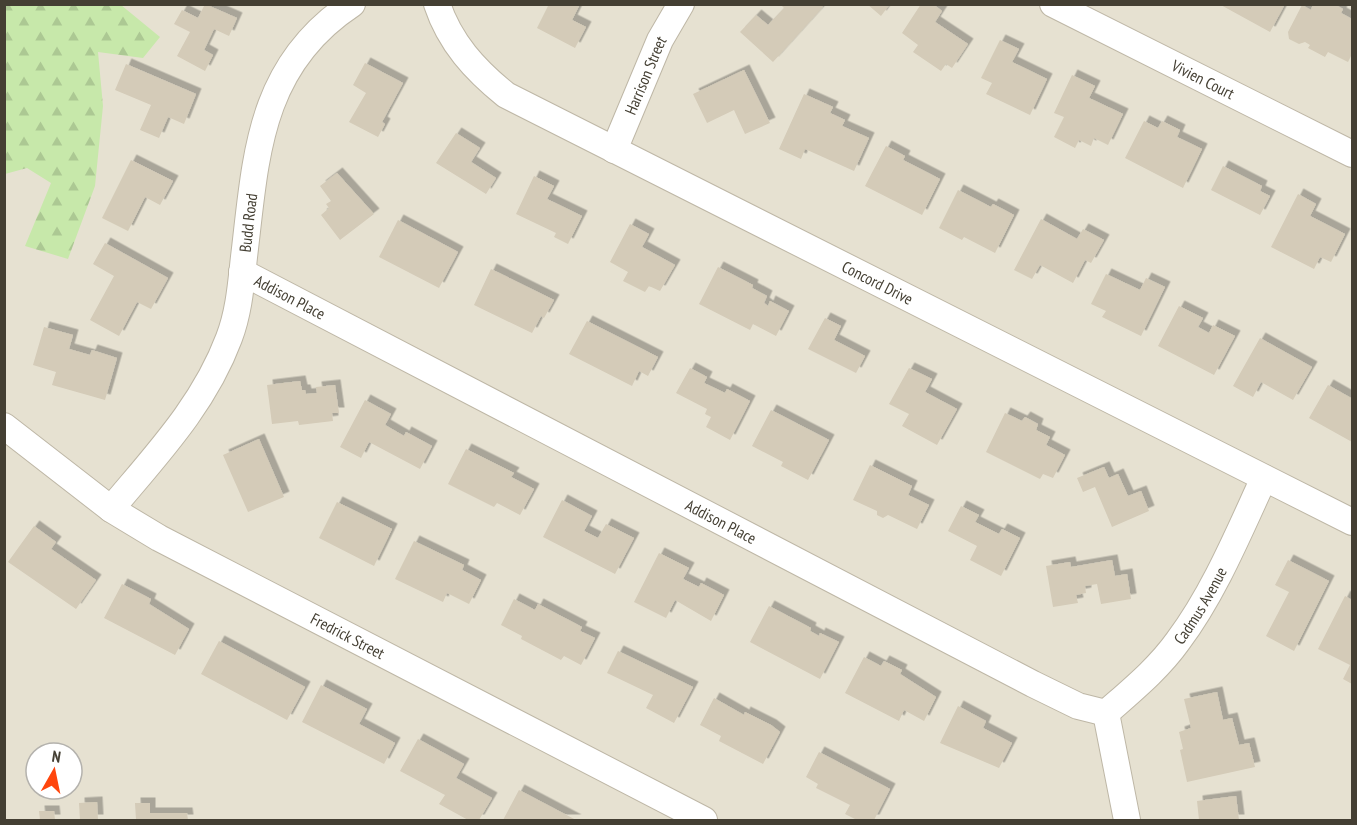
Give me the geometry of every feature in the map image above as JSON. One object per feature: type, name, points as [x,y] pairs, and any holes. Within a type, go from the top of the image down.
[{"type":"street","name":"Budd Road","points":[[111,509],[193,410],[215,374],[230,335],[242,272],[257,145],[269,107],[285,74],[308,41],[352,4]]},
{"type":"street","name":"Concord Drive","points":[[437,4],[442,20],[458,49],[480,74],[506,94],[1353,522]]},
{"type":"street","name":"Harrison Street","points":[[614,150],[660,40],[681,4]]},
{"type":"street","name":"Vivien Court","points":[[1053,4],[1353,154]]},
{"type":"street","name":"Addison Place","points":[[242,272],[1033,684],[1078,706],[1106,713]]},
{"type":"street","name":"Fredrick Street","points":[[4,426],[111,509],[170,544],[704,820]]},
{"type":"street","name":"Cadmus Avenue","points":[[1106,713],[1152,672],[1178,641],[1199,608],[1264,478]]},
{"type":"street","points":[[1106,713],[1127,820]]},
{"type":"shaded area","points":[[5,5],[1352,5],[1352,820],[5,820]]},
{"type":"green space","points":[[5,4],[121,5],[160,37],[143,58],[98,52],[103,106],[95,186],[68,259],[25,246],[51,183],[27,168],[5,174]]},
{"type":"building","points":[[205,4],[237,18],[229,36],[214,29],[204,50],[213,55],[205,71],[177,56],[190,32],[174,24],[182,10],[198,18]]},
{"type":"building","points":[[549,4],[580,4],[572,20],[586,27],[575,48],[537,28]]},
{"type":"building","points":[[780,4],[820,4],[823,7],[773,62],[740,32],[756,15],[768,25],[784,8]]},
{"type":"building","points":[[867,4],[890,4],[881,16]]},
{"type":"building","points":[[921,4],[933,4],[942,11],[935,22],[968,44],[952,68],[946,64],[941,71],[913,52],[918,45],[902,33]]},
{"type":"building","points":[[1219,4],[1285,4],[1270,32]]},
{"type":"building","points":[[1313,4],[1334,4],[1343,9],[1341,13],[1352,19],[1352,54],[1348,62],[1328,52],[1325,57],[1308,48],[1310,45],[1305,42],[1299,44],[1289,39],[1288,32],[1302,5],[1311,10]]},
{"type":"building","points":[[1000,40],[1019,49],[1012,62],[1047,79],[1030,115],[986,94],[992,83],[981,78]]},
{"type":"building","points":[[365,63],[403,83],[382,122],[385,124],[378,137],[349,122],[366,93],[353,85]]},
{"type":"building","points":[[126,64],[196,94],[184,124],[168,117],[159,138],[140,130],[151,105],[115,90]]},
{"type":"building","points":[[744,70],[770,123],[745,134],[734,110],[707,123],[693,94]]},
{"type":"building","points":[[1072,75],[1095,86],[1089,98],[1123,114],[1108,145],[1094,138],[1091,146],[1079,140],[1075,148],[1054,137],[1064,117],[1054,113]]},
{"type":"building","points":[[804,94],[833,107],[830,113],[845,120],[842,126],[869,138],[854,171],[805,149],[801,159],[779,149]]},
{"type":"building","points":[[1144,121],[1158,128],[1162,121],[1180,130],[1177,137],[1202,149],[1183,188],[1125,158]]},
{"type":"building","points":[[456,133],[480,148],[471,162],[496,178],[486,194],[436,163]]},
{"type":"building","points":[[886,146],[905,156],[903,160],[940,179],[922,215],[865,186]]},
{"type":"building","points":[[131,160],[173,181],[160,205],[145,197],[128,231],[102,218]]},
{"type":"building","points":[[1223,166],[1262,186],[1260,191],[1270,196],[1260,215],[1211,190]]},
{"type":"building","points":[[337,173],[374,214],[340,240],[321,215],[329,208],[326,204],[331,201],[320,186]]},
{"type":"building","points":[[534,176],[554,186],[547,199],[582,216],[568,244],[554,237],[556,233],[516,214]]},
{"type":"building","points":[[958,190],[991,207],[993,204],[1014,215],[995,253],[964,237],[962,240],[939,228]]},
{"type":"building","points":[[1298,194],[1316,204],[1310,216],[1345,234],[1331,262],[1320,257],[1314,269],[1271,247]]},
{"type":"building","points":[[1041,219],[1077,239],[1083,229],[1104,240],[1091,263],[1085,260],[1073,283],[1040,265],[1032,279],[1014,270]]},
{"type":"building","points":[[398,220],[458,252],[439,288],[379,257]]},
{"type":"building","points":[[630,224],[649,234],[642,247],[675,265],[660,291],[649,286],[645,292],[623,281],[628,272],[610,262]]},
{"type":"building","points":[[105,243],[168,278],[151,309],[137,302],[119,336],[90,320],[114,276],[93,264]]},
{"type":"building","points":[[718,267],[753,285],[752,288],[767,296],[764,303],[768,306],[770,301],[789,311],[776,336],[753,324],[750,330],[699,304]]},
{"type":"building","points":[[491,269],[554,300],[544,318],[541,316],[532,333],[474,305]]},
{"type":"building","points":[[1106,274],[1140,290],[1146,278],[1165,287],[1141,336],[1102,317],[1106,311],[1091,304]]},
{"type":"building","points":[[1179,306],[1203,318],[1198,327],[1209,333],[1213,325],[1235,336],[1214,375],[1158,346]]},
{"type":"building","points":[[825,318],[841,326],[834,340],[865,356],[856,373],[808,349]]},
{"type":"building","points":[[587,321],[658,357],[648,376],[639,371],[632,386],[569,354]]},
{"type":"building","points":[[44,327],[73,335],[69,349],[90,355],[92,350],[117,358],[105,400],[52,385],[56,372],[33,365]]},
{"type":"building","points":[[1260,338],[1312,367],[1293,400],[1261,382],[1253,397],[1233,386]]},
{"type":"building","points":[[690,368],[707,377],[704,383],[725,393],[727,389],[750,401],[730,440],[706,427],[711,417],[705,414],[707,409],[676,393]]},
{"type":"building","points":[[909,368],[932,379],[925,392],[957,409],[937,445],[902,426],[909,414],[889,404]]},
{"type":"building","points":[[300,381],[302,390],[305,390],[306,394],[317,393],[316,387],[335,385],[339,413],[332,413],[333,421],[299,425],[298,421],[272,424],[267,385]]},
{"type":"building","points":[[1328,385],[1351,398],[1352,395],[1352,442],[1309,418]]},
{"type":"building","points":[[365,400],[391,414],[385,425],[404,436],[406,432],[432,446],[420,469],[369,442],[361,458],[340,447]]},
{"type":"building","points":[[771,410],[829,440],[808,480],[781,466],[783,462],[752,446]]},
{"type":"building","points":[[1005,413],[1022,421],[1025,417],[1038,424],[1036,430],[1050,437],[1046,445],[1065,455],[1053,478],[1043,474],[1040,479],[986,452]]},
{"type":"building","points":[[259,439],[284,497],[248,512],[223,455]]},
{"type":"building","points":[[466,449],[514,473],[511,477],[534,489],[520,515],[497,503],[494,507],[448,484]]},
{"type":"building","points":[[870,465],[912,486],[908,495],[929,505],[917,529],[888,515],[883,518],[877,515],[877,511],[853,500]]},
{"type":"building","points":[[1104,467],[1109,478],[1118,474],[1128,496],[1141,491],[1149,511],[1112,527],[1095,487],[1083,492],[1077,478]]},
{"type":"building","points":[[562,500],[592,516],[584,531],[598,538],[606,524],[634,538],[615,574],[543,537]]},
{"type":"building","points":[[337,502],[392,529],[374,566],[319,538]]},
{"type":"building","points":[[961,506],[979,515],[975,522],[999,534],[1002,529],[1020,538],[1001,576],[970,560],[977,546],[948,531]]},
{"type":"building","points":[[34,526],[56,542],[51,549],[96,580],[76,609],[8,562]]},
{"type":"building","points":[[414,541],[464,565],[462,570],[481,580],[469,604],[447,593],[443,602],[395,579]]},
{"type":"building","points":[[659,553],[689,568],[683,579],[699,587],[701,583],[724,595],[711,621],[675,600],[666,618],[634,602]]},
{"type":"building","points":[[1112,560],[1115,576],[1127,574],[1131,599],[1101,604],[1097,584],[1085,586],[1086,593],[1076,595],[1078,603],[1053,607],[1046,566],[1070,562],[1071,567]]},
{"type":"building","points":[[1288,560],[1329,581],[1294,651],[1266,636],[1289,592],[1275,585]]},
{"type":"building","points":[[122,584],[151,599],[149,604],[189,629],[175,655],[104,618]]},
{"type":"building","points":[[1345,596],[1352,600],[1352,684],[1343,679],[1350,665],[1318,649]]},
{"type":"building","points":[[514,599],[535,610],[538,604],[582,627],[580,631],[595,638],[581,665],[564,656],[561,660],[521,639],[522,636],[501,625]]},
{"type":"building","points":[[769,606],[811,628],[810,631],[819,636],[820,633],[839,642],[820,679],[750,642]]},
{"type":"building","points":[[219,641],[305,687],[287,720],[201,674]]},
{"type":"building","points":[[618,651],[693,687],[674,723],[646,708],[653,695],[607,673]]},
{"type":"building","points":[[864,657],[881,666],[884,661],[902,670],[900,674],[936,697],[924,721],[904,710],[899,721],[845,693]]},
{"type":"building","points":[[321,685],[367,709],[359,724],[395,743],[384,764],[302,722]]},
{"type":"building","points":[[1217,692],[1223,720],[1232,718],[1239,745],[1249,743],[1255,767],[1187,782],[1180,750],[1183,749],[1179,732],[1191,728],[1184,699]]},
{"type":"building","points":[[714,698],[744,715],[745,712],[771,725],[780,732],[763,764],[719,741],[721,736],[700,725]]},
{"type":"building","points":[[958,706],[986,721],[983,728],[1012,743],[999,768],[940,743]]},
{"type":"building","points":[[418,739],[464,764],[456,778],[492,798],[479,820],[468,820],[439,804],[445,795],[400,771]]},
{"type":"building","points":[[819,752],[890,789],[874,820],[857,820],[845,814],[850,805],[816,788],[818,784],[806,777]]},
{"type":"building","points":[[519,790],[576,820],[503,820]]},
{"type":"building","points":[[1236,796],[1239,820],[1199,820],[1197,801]]},
{"type":"building","points":[[97,802],[98,820],[80,820],[79,803]]},
{"type":"building","points":[[135,803],[150,803],[150,813],[187,813],[188,820],[136,820]]},
{"type":"building","points":[[39,811],[54,811],[55,820],[40,820]]}]
